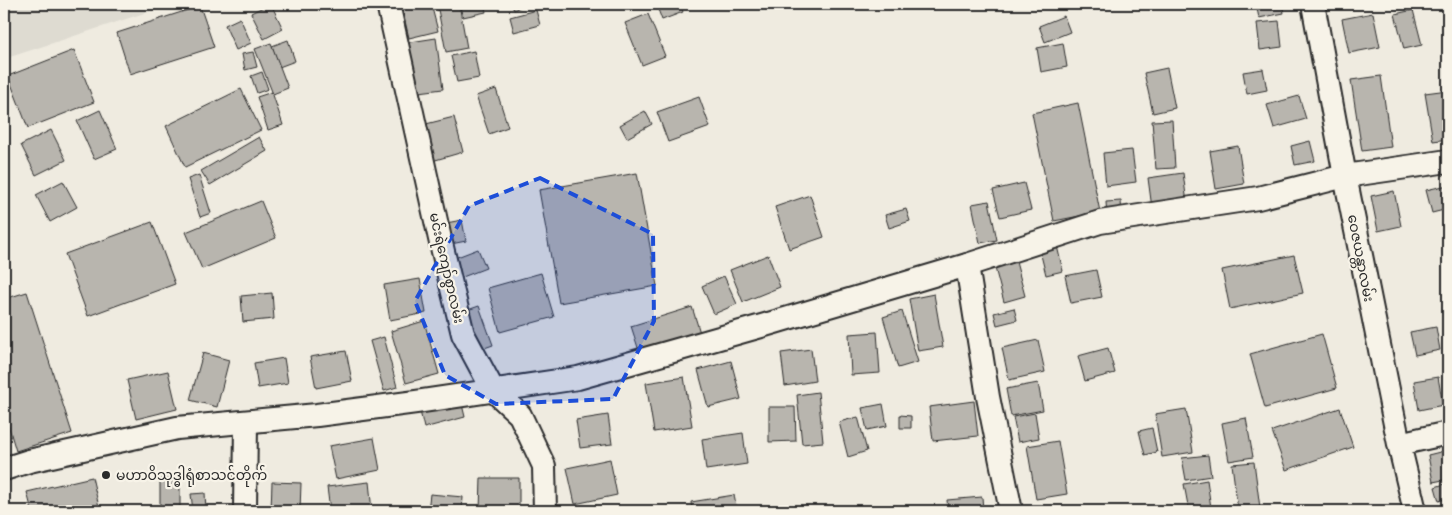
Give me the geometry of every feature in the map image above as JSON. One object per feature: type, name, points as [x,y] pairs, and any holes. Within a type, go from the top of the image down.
[{"type":"street","name":"မင်းရဲကျော်စွာလမ်း","points":[[388,4],[463,334],[493,390],[520,416],[544,466],[545,511]]},
{"type":"street","name":"ဝေဇယန္တာလမ်း","points":[[1312,4],[1399,444],[1415,511]]},
{"type":"street","points":[[4,469],[29,461],[177,428],[317,415],[578,378],[967,265],[1100,222],[1258,198],[1345,176],[1448,161]]},
{"type":"street","points":[[967,265],[988,397],[1011,511]]},
{"type":"street","points":[[244,511],[246,422]]},
{"type":"street","points":[[1399,444],[1448,433]]},
{"type":"highlighted area","points":[[540,178],[653,234],[654,321],[613,399],[496,404],[445,375],[415,301],[469,206]]},
{"type":"shaded area","points":[[4,4],[172,4],[4,59]]},
{"type":"building","points":[[271,4],[283,29],[264,39],[251,13]]},
{"type":"building","points":[[401,4],[431,4],[438,31],[409,38]]},
{"type":"building","points":[[437,4],[459,4],[467,48],[446,52]]},
{"type":"building","points":[[459,4],[484,4],[486,12],[463,17]]},
{"type":"building","points":[[511,4],[525,4],[514,10]]},
{"type":"building","points":[[656,4],[680,4],[683,12],[662,20]]},
{"type":"building","points":[[1256,4],[1282,4],[1284,13],[1259,18]]},
{"type":"building","points":[[200,6],[214,47],[130,74],[117,33]]},
{"type":"building","points":[[536,10],[540,25],[514,32],[510,17]]},
{"type":"building","points":[[1413,10],[1422,45],[1404,49],[1395,14]]},
{"type":"building","points":[[1373,13],[1380,47],[1349,53],[1342,19]]},
{"type":"building","points":[[648,14],[665,56],[642,65],[625,23]]},
{"type":"building","points":[[1064,16],[1070,32],[1045,42],[1039,26]]},
{"type":"building","points":[[240,18],[251,43],[236,50],[225,25]]},
{"type":"building","points":[[1279,21],[1282,47],[1260,50],[1257,23]]},
{"type":"building","points":[[436,38],[443,89],[411,93],[404,43]]},
{"type":"building","points":[[288,40],[295,61],[279,67],[272,46]]},
{"type":"building","points":[[271,43],[288,88],[273,94],[255,49]]},
{"type":"building","points":[[1063,43],[1067,67],[1041,72],[1037,48]]},
{"type":"building","points":[[74,50],[94,102],[28,128],[8,76]]},
{"type":"building","points":[[474,51],[479,78],[457,82],[451,56]]},
{"type":"building","points":[[253,52],[257,67],[245,70],[242,54]]},
{"type":"building","points":[[1167,68],[1175,108],[1153,113],[1144,73]]},
{"type":"building","points":[[1263,69],[1267,90],[1247,94],[1243,72]]},
{"type":"building","points":[[262,72],[268,89],[257,93],[251,76]]},
{"type":"building","points":[[1381,76],[1391,147],[1362,151],[1351,80]]},
{"type":"building","points":[[241,89],[261,130],[185,167],[166,126]]},
{"type":"building","points":[[496,89],[508,127],[489,134],[476,96]]},
{"type":"building","points":[[1448,90],[1448,139],[1433,141],[1425,93]]},
{"type":"building","points":[[272,92],[283,125],[268,130],[257,97]]},
{"type":"building","points":[[1299,96],[1306,119],[1274,128],[1267,105]]},
{"type":"building","points":[[699,97],[710,127],[668,142],[657,112]]},
{"type":"building","points":[[1078,103],[1100,212],[1054,221],[1032,113]]},
{"type":"building","points":[[100,110],[117,149],[94,159],[77,121]]},
{"type":"building","points":[[645,111],[652,124],[627,138],[620,125]]},
{"type":"building","points":[[454,117],[463,152],[432,161],[422,125]]},
{"type":"building","points":[[1172,120],[1175,168],[1156,169],[1152,121]]},
{"type":"building","points":[[51,130],[66,160],[36,175],[21,145]]},
{"type":"building","points":[[259,137],[267,151],[210,185],[201,171]]},
{"type":"building","points":[[1310,141],[1315,161],[1295,165],[1291,146]]},
{"type":"building","points":[[1238,146],[1244,184],[1216,189],[1210,151]]},
{"type":"building","points":[[1132,150],[1136,182],[1106,186],[1103,153]]},
{"type":"building","points":[[637,173],[657,286],[559,303],[539,190]]},
{"type":"building","points":[[1183,173],[1187,203],[1152,208],[1148,178]]},
{"type":"building","points":[[199,175],[211,213],[200,217],[188,179]]},
{"type":"building","points":[[63,181],[77,207],[50,222],[36,195]]},
{"type":"building","points":[[1024,183],[1031,210],[1000,217],[993,190]]},
{"type":"building","points":[[1448,185],[1448,209],[1432,213],[1426,190]]},
{"type":"building","points":[[1394,191],[1401,226],[1378,231],[1371,196]]},
{"type":"building","points":[[810,195],[824,237],[789,249],[775,207]]},
{"type":"building","points":[[261,201],[276,238],[202,269],[186,232]]},
{"type":"building","points":[[989,201],[997,240],[980,243],[972,204]]},
{"type":"building","points":[[1121,201],[1122,217],[1107,217],[1106,202]]},
{"type":"building","points":[[906,209],[910,221],[889,228],[885,215]]},
{"type":"building","points":[[462,220],[466,241],[446,245],[441,224]]},
{"type":"building","points":[[152,222],[175,284],[88,316],[65,254]]},
{"type":"building","points":[[1057,246],[1063,271],[1046,275],[1040,251]]},
{"type":"building","points":[[478,249],[486,268],[460,278],[452,259]]},
{"type":"building","points":[[768,255],[780,287],[743,302],[730,270]]},
{"type":"building","points":[[1294,255],[1303,293],[1230,309],[1222,270]]},
{"type":"building","points":[[1016,262],[1025,296],[1004,302],[995,268]]},
{"type":"building","points":[[1096,270],[1102,297],[1071,303],[1065,276]]},
{"type":"building","points":[[541,273],[554,317],[500,332],[488,288]]},
{"type":"building","points":[[724,276],[737,304],[714,314],[702,286]]},
{"type":"building","points":[[420,279],[426,313],[390,320],[384,285]]},
{"type":"building","points":[[27,292],[72,433],[16,451],[4,411],[4,299]]},
{"type":"building","points":[[272,293],[274,319],[243,322],[241,296]]},
{"type":"building","points":[[934,294],[943,347],[918,351],[909,299]]},
{"type":"building","points":[[479,306],[493,345],[476,351],[462,312]]},
{"type":"building","points":[[692,307],[701,336],[640,354],[631,326]]},
{"type":"building","points":[[1014,308],[1017,320],[997,325],[994,313]]},
{"type":"building","points":[[902,311],[918,362],[898,368],[883,317]]},
{"type":"building","points":[[424,321],[439,374],[406,383],[391,331]]},
{"type":"building","points":[[1436,327],[1440,350],[1415,355],[1410,332]]},
{"type":"building","points":[[877,332],[880,373],[851,375],[849,334]]},
{"type":"building","points":[[1322,334],[1337,388],[1265,408],[1250,354]]},
{"type":"building","points":[[384,337],[397,387],[384,391],[370,341]]},
{"type":"building","points":[[1038,340],[1045,372],[1009,380],[1002,348]]},
{"type":"building","points":[[1108,348],[1115,373],[1085,381],[1078,356]]},
{"type":"building","points":[[811,349],[815,381],[785,386],[781,353]]},
{"type":"building","points":[[346,351],[352,381],[316,388],[310,357]]},
{"type":"building","points":[[203,353],[229,360],[217,407],[190,400]]},
{"type":"building","points":[[284,358],[288,383],[258,388],[254,363]]},
{"type":"building","points":[[731,361],[741,399],[708,407],[698,370]]},
{"type":"building","points":[[168,371],[177,409],[136,419],[127,380]]},
{"type":"building","points":[[684,377],[692,426],[654,432],[646,383]]},
{"type":"building","points":[[1438,377],[1443,405],[1419,410],[1414,381]]},
{"type":"building","points":[[1038,383],[1043,410],[1011,416],[1006,389]]},
{"type":"building","points":[[818,392],[823,442],[802,444],[797,395]]},
{"type":"building","points":[[460,396],[465,417],[424,428],[419,407]]},
{"type":"building","points":[[974,401],[978,436],[933,441],[929,407]]},
{"type":"building","points":[[883,404],[887,426],[867,430],[862,408]]},
{"type":"building","points":[[769,407],[795,407],[796,441],[769,442]]},
{"type":"building","points":[[1340,408],[1353,447],[1286,470],[1272,431]]},
{"type":"building","points":[[1186,409],[1193,452],[1162,457],[1155,414]]},
{"type":"building","points":[[1035,413],[1039,438],[1018,442],[1013,417]]},
{"type":"building","points":[[608,415],[612,444],[580,448],[576,420]]},
{"type":"building","points":[[900,415],[911,416],[911,428],[900,428]]},
{"type":"building","points":[[858,417],[867,451],[848,457],[839,422]]},
{"type":"building","points":[[1246,418],[1253,457],[1229,461],[1222,423]]},
{"type":"building","points":[[1152,428],[1157,452],[1145,455],[1139,431]]},
{"type":"building","points":[[743,433],[747,464],[706,470],[702,439]]},
{"type":"building","points":[[374,438],[380,470],[336,479],[329,446]]},
{"type":"building","points":[[1058,441],[1067,494],[1036,499],[1027,446]]},
{"type":"building","points":[[1448,450],[1448,479],[1433,482],[1428,455]]},
{"type":"building","points":[[1208,455],[1211,476],[1186,480],[1182,458]]},
{"type":"building","points":[[610,459],[617,495],[575,504],[567,468]]},
{"type":"building","points":[[1254,462],[1260,508],[1238,511],[1232,464]]},
{"type":"building","points":[[92,477],[100,511],[32,511],[27,492]]},
{"type":"building","points":[[481,478],[519,478],[519,511],[480,511]]},
{"type":"building","points":[[160,479],[180,479],[180,511],[160,511]]},
{"type":"building","points":[[1207,480],[1211,508],[1189,511],[1184,484]]},
{"type":"building","points":[[272,482],[301,483],[300,511],[271,511]]},
{"type":"building","points":[[369,482],[372,511],[330,511],[327,487]]},
{"type":"building","points":[[1448,483],[1448,498],[1439,501],[1435,487]]},
{"type":"building","points":[[205,493],[206,511],[193,511],[191,494]]},
{"type":"building","points":[[430,494],[463,497],[462,511],[428,511]]},
{"type":"building","points":[[734,495],[737,511],[692,511],[691,502]]},
{"type":"building","points":[[982,497],[983,511],[948,511],[947,500]]},
{"type":"place","name":"မဟာဝိသုဒ္ဓါရုံစာသင်တိုက်","points":[[106,475]]}]
